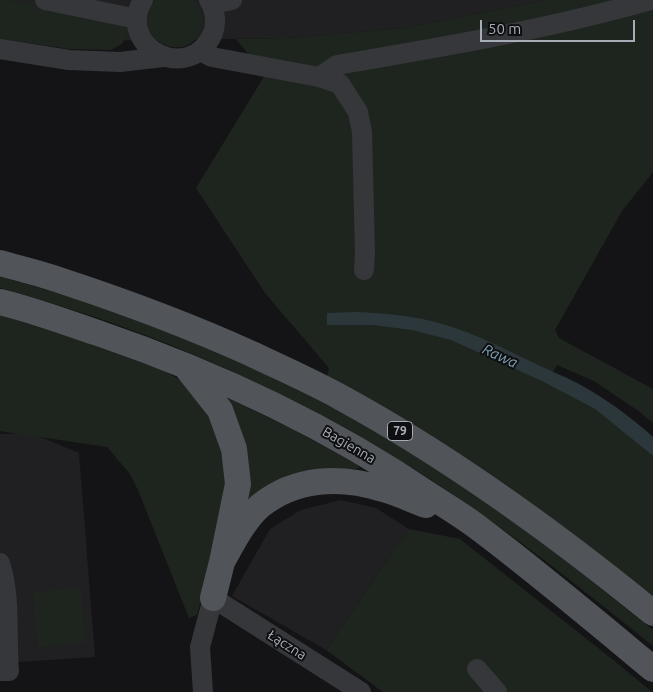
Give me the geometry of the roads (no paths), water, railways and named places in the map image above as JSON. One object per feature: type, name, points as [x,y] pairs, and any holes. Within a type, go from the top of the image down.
[{"type":"main road","name":"79","points":[[0,264],[60,280],[180,323],[272,363],[339,396],[479,481],[538,523],[653,613]]},
{"type":"main road","name":"Bagienna","points":[[0,302],[115,338],[184,365],[261,399],[350,445],[406,479],[475,525],[653,669]]},
{"type":"main road","points":[[184,365],[220,410],[234,449],[238,484],[213,598]]},
{"type":"main road","points":[[222,562],[243,526],[260,506],[285,491],[314,481],[349,481],[384,489],[475,525]]},
{"type":"street","points":[[45,0],[137,19]]},
{"type":"street","points":[[143,0],[137,19],[139,31],[144,42],[152,51],[163,57]]},
{"type":"street","points":[[0,50],[69,60],[120,62],[163,57],[176,59],[189,57],[200,51],[209,41],[214,29],[215,16],[210,2],[232,0]]},
{"type":"street","points":[[319,77],[337,65],[510,33],[606,13],[651,0]]},
{"type":"street","points":[[200,51],[212,57],[319,77],[340,84],[358,112],[362,132],[364,270]]},
{"type":"street","points":[[0,563],[4,575],[8,622],[7,654],[9,671],[0,671]]},
{"type":"street","points":[[203,692],[200,646],[213,598]]},
{"type":"street","name":"Łączna","points":[[213,598],[361,692]]},
{"type":"street","points":[[477,669],[497,692]]},
{"type":"water","name":"Rawa","points":[[356,312],[424,319],[446,325],[490,342],[573,381],[618,408],[653,437],[653,456],[595,409],[542,381],[451,340],[412,330],[373,325],[327,325],[327,313]]}]
